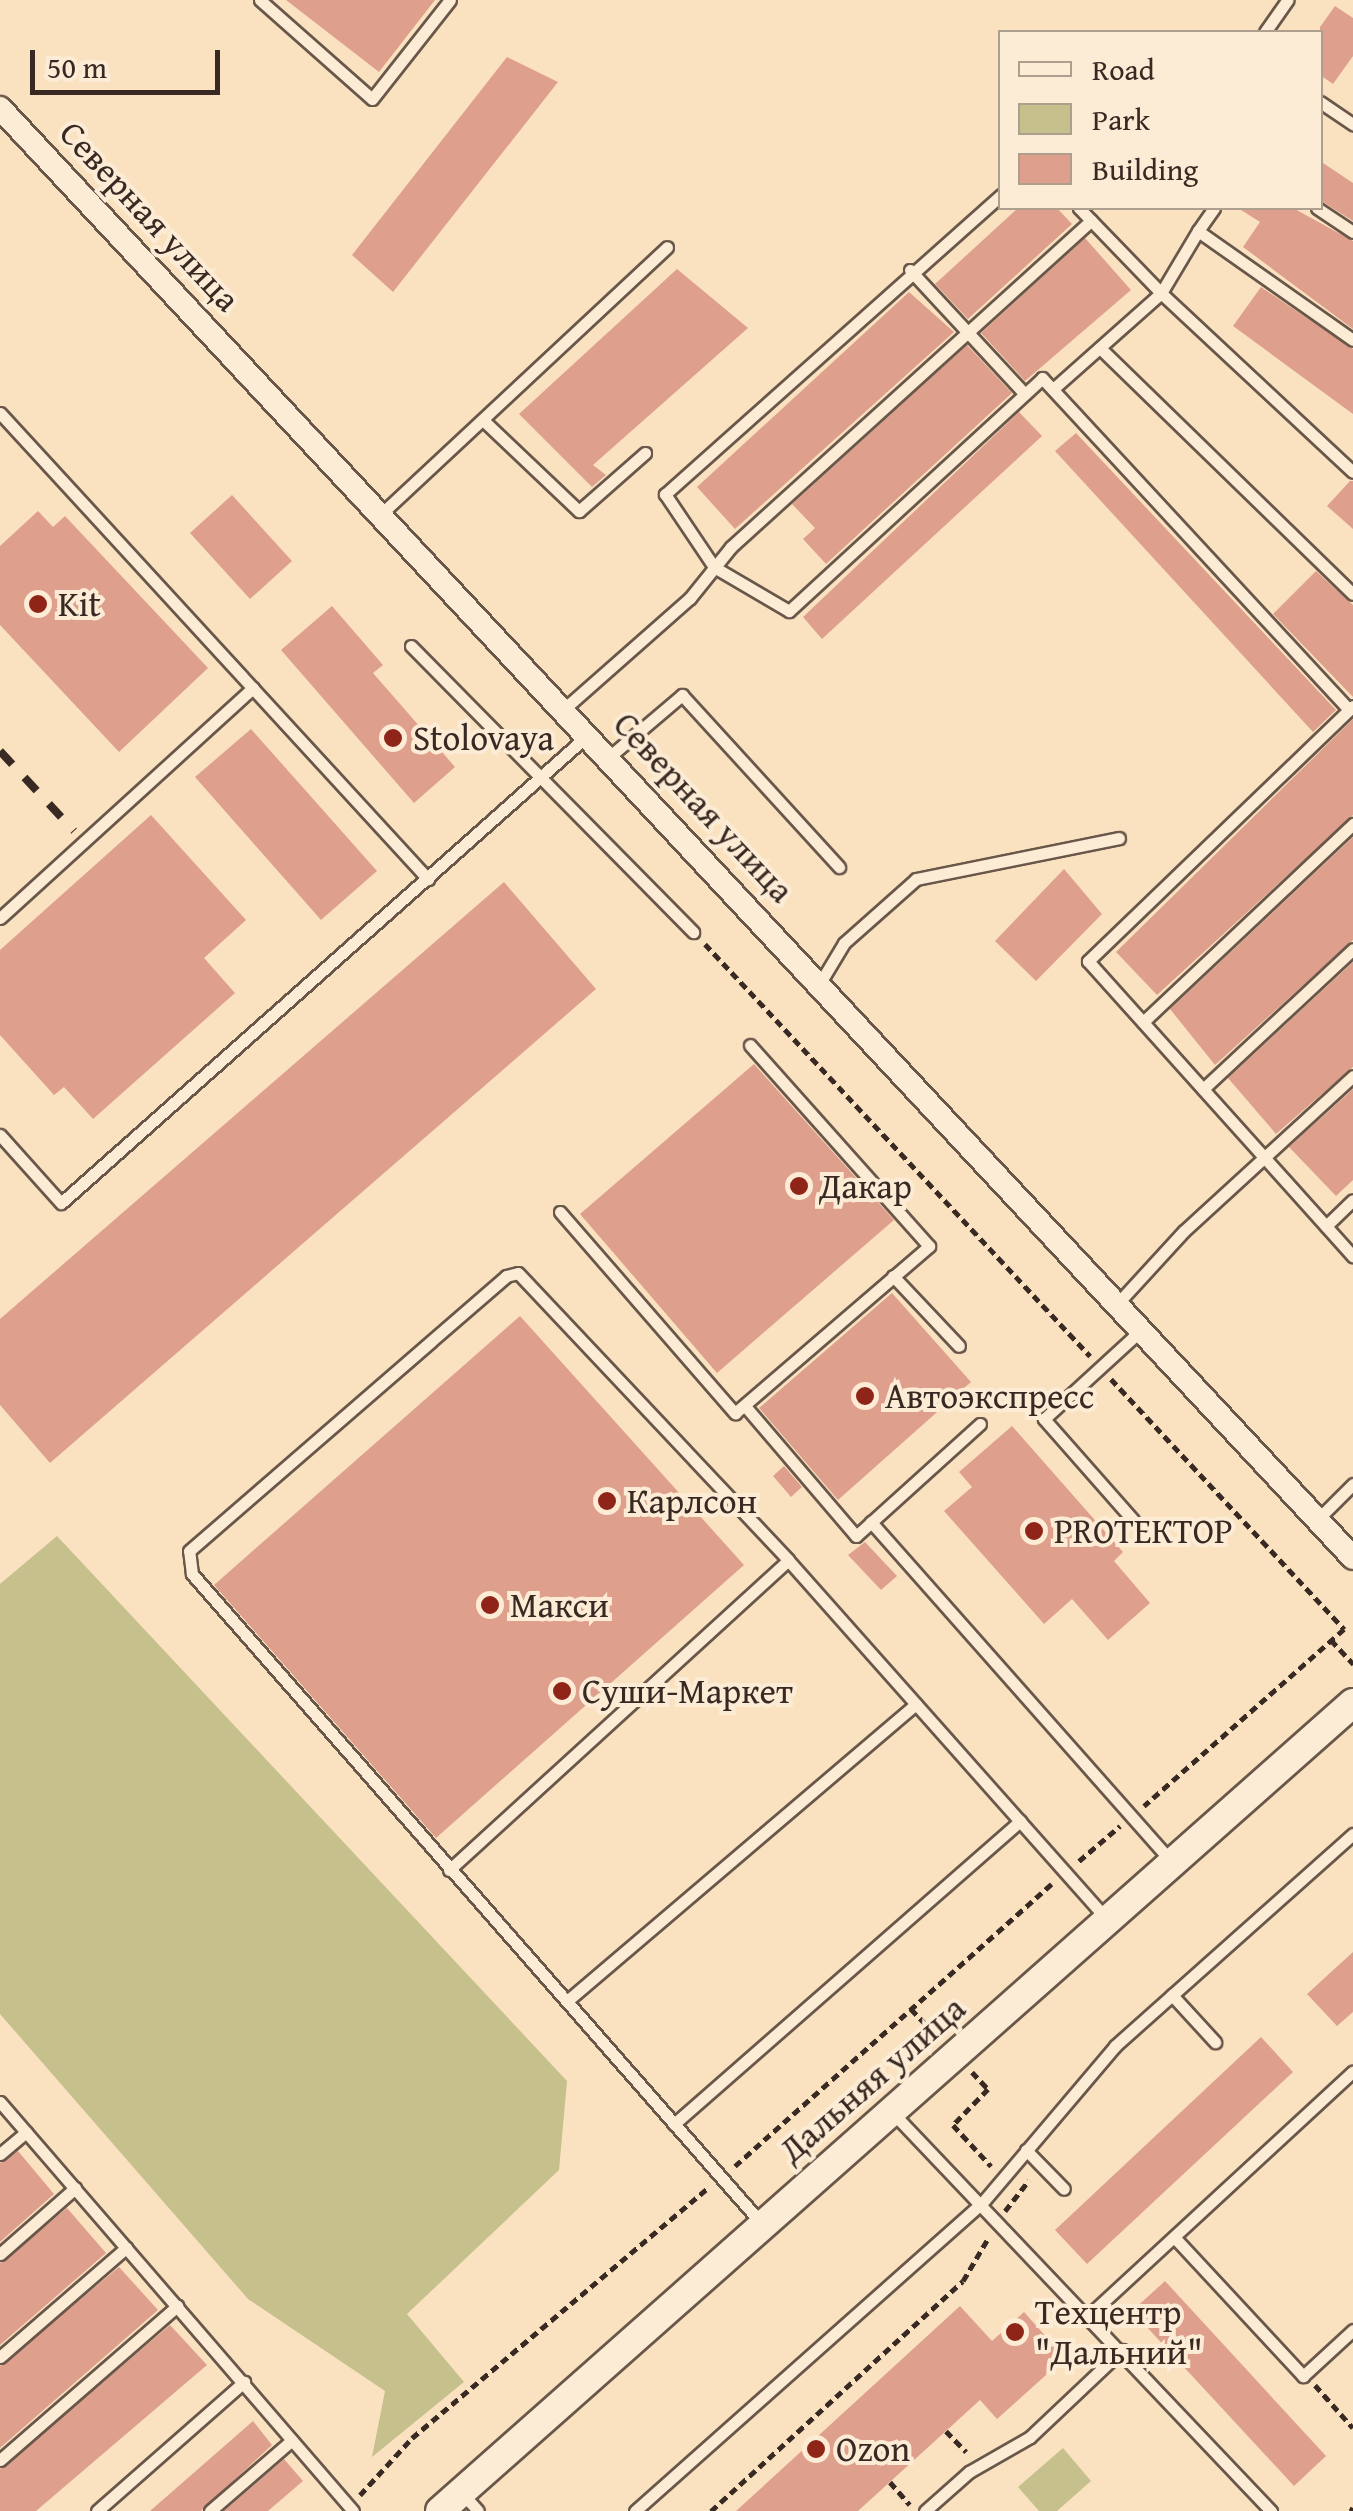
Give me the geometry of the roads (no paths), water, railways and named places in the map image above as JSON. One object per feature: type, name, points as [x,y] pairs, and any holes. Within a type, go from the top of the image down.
[{"type":"street","name":"Северная улица","points":[[0,108],[1353,1558]]},
{"type":"street","name":"Дальняя улица","points":[[459,2505],[891,2110],[1353,1703]]},
{"type":"lane","points":[[260,0],[372,98],[450,0]]},
{"type":"lane","points":[[1266,30],[1288,0]]},
{"type":"lane","points":[[1323,104],[1353,124]]},
{"type":"lane","points":[[998,197],[910,270],[665,494],[714,567],[789,611],[1042,378],[1351,708],[1088,961],[1353,1256]]},
{"type":"lane","points":[[1082,210],[1161,293],[1353,472]]},
{"type":"lane","points":[[1053,390],[1161,293],[1213,210]]},
{"type":"lane","points":[[1321,210],[1353,232]]},
{"type":"lane","points":[[564,709],[690,598],[714,567],[1092,220]]},
{"type":"lane","points":[[1198,231],[1353,340]]},
{"type":"lane","points":[[381,514],[667,246]]},
{"type":"lane","points":[[910,270],[1025,394]]},
{"type":"lane","points":[[1101,349],[1353,594]]},
{"type":"lane","points":[[0,412],[428,879]]},
{"type":"lane","points":[[484,421],[579,511],[644,453]]},
{"type":"lane","points":[[410,646],[538,780],[693,932]]},
{"type":"lane","points":[[0,918],[253,688]]},
{"type":"lane","points":[[609,757],[682,696],[839,867]]},
{"type":"lane","points":[[0,1136],[60,1203],[588,735]]},
{"type":"lane","points":[[1143,1022],[1353,824]]},
{"type":"lane","points":[[820,983],[844,943],[916,879],[1120,838]]},
{"type":"lane","points":[[1203,1090],[1353,949]]},
{"type":"lane","points":[[560,1212],[735,1412],[745,1406],[928,1246],[750,1046]]},
{"type":"lane","points":[[1116,1304],[1184,1231],[1353,1076]]},
{"type":"lane","points":[[1326,1226],[1353,1200]]},
{"type":"lane","points":[[763,2225],[192,1574],[189,1551],[506,1276],[518,1273],[788,1560],[1109,1920]]},
{"type":"lane","points":[[893,1276],[959,1346]]},
{"type":"lane","points":[[1133,1520],[1044,1419],[1141,1330]]},
{"type":"lane","points":[[745,1406],[856,1536],[980,1424]]},
{"type":"lane","points":[[1317,1520],[1353,1484]]},
{"type":"lane","points":[[870,1522],[1173,1863]]},
{"type":"lane","points":[[448,1870],[788,1560]]},
{"type":"lane","points":[[566,2001],[916,1704]]},
{"type":"lane","points":[[674,2124],[1020,1821]]},
{"type":"lane","points":[[635,2511],[982,2203],[1115,2046],[1353,1834]]},
{"type":"lane","points":[[1172,1995],[1215,2042]]},
{"type":"lane","points":[[1089,2315],[1353,2072]]},
{"type":"lane","points":[[0,2102],[352,2511]]},
{"type":"lane","points":[[891,2110],[1271,2511]]},
{"type":"lane","points":[[0,2154],[26,2132]]},
{"type":"lane","points":[[1026,2150],[1064,2190]]},
{"type":"lane","points":[[0,2254],[75,2188]]},
{"type":"lane","points":[[1174,2237],[1305,2374],[1353,2330]]},
{"type":"lane","points":[[0,2357],[126,2248]]},
{"type":"lane","points":[[0,2460],[178,2306]]},
{"type":"lane","points":[[925,2511],[969,2472],[1030,2438],[1122,2350]]},
{"type":"lane","points":[[98,2511],[244,2382]]},
{"type":"lane","points":[[210,2511],[292,2440]]},
{"type":"railway","points":[[0,751],[74,831]]},
{"type":"place","name":"Kit","points":[[38,604]]},
{"type":"place","name":"Stolovaya","points":[[393,738]]},
{"type":"place","name":"Дакар","points":[[799,1186]]},
{"type":"place","name":"Автоэкспресс","points":[[865,1396]]},
{"type":"place","name":"Карлсон","points":[[607,1501]]},
{"type":"place","name":"PROТЕКТОР","points":[[1034,1531]]},
{"type":"place","name":"Макси","points":[[490,1605]]},
{"type":"place","name":"Суши-Маркет","points":[[562,1691]]},
{"type":"place","name":"Техцентр \"Дальний\"","points":[[1015,2332]]},
{"type":"place","name":"Ozon","points":[[816,2449]]}]
